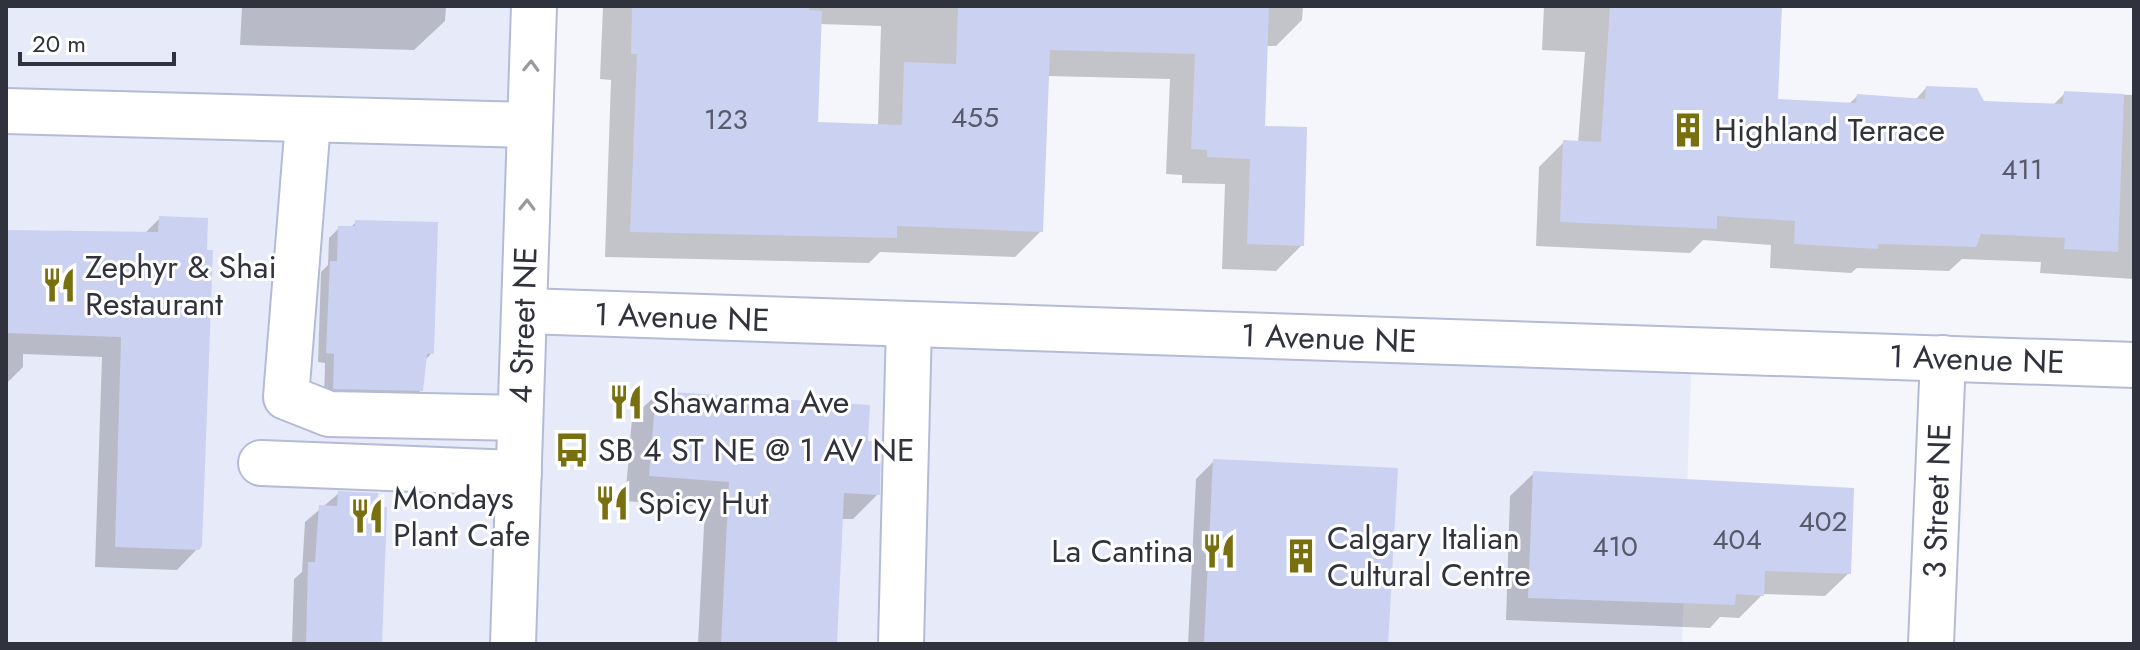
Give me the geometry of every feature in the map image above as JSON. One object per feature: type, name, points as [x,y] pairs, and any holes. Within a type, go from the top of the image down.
[{"type":"street","name":"4 Street NE","points":[[513,644],[534,6]]},
{"type":"street","points":[[6,111],[308,122],[529,125]]},
{"type":"street","points":[[308,122],[286,397],[329,414],[520,418]]},
{"type":"street","name":"1 Avenue NE","points":[[525,311],[2134,365]]},
{"type":"street","points":[[901,644],[909,324]]},
{"type":"street","name":"3 Street NE","points":[[1931,644],[1943,358]]},
{"type":"street","points":[[261,463],[519,473]]},
{"type":"shaded area","points":[[6,6],[544,6],[533,299],[1692,341],[1682,644],[6,644]]},
{"type":"building","points":[[632,6],[809,6],[809,10],[822,11],[818,122],[902,125],[904,62],[956,64],[958,6],[1269,6],[1265,126],[1307,127],[1304,246],[1247,244],[1250,159],[1207,157],[1207,150],[1191,149],[1195,54],[1050,50],[1043,232],[897,226],[897,238],[630,232],[637,54],[631,54]]},
{"type":"building","points":[[1610,6],[1782,6],[1778,99],[1856,103],[1857,94],[1925,99],[1926,86],[1977,88],[1984,101],[2063,104],[2064,91],[2124,94],[2118,252],[2064,249],[2065,238],[1981,234],[1976,247],[1878,244],[1878,249],[1794,244],[1795,221],[1717,216],[1717,229],[1560,222],[1563,140],[1601,142]]},
{"type":"building","points":[[159,216],[208,218],[207,250],[213,250],[202,546],[199,550],[115,547],[121,337],[6,333],[6,230],[158,232]]},
{"type":"building","points":[[355,220],[438,222],[434,354],[427,354],[423,391],[333,389],[334,354],[326,353],[330,261],[337,261],[338,226],[355,226]]},
{"type":"building","points":[[656,391],[870,405],[868,441],[881,441],[880,495],[844,493],[837,644],[721,644],[729,482],[649,476]]},
{"type":"building","name":"Calgary Italian Cultural Centre","points":[[1213,459],[1398,468],[1388,644],[1204,644]]},
{"type":"building","points":[[1533,471],[1854,488],[1851,574],[1765,571],[1764,596],[1736,594],[1735,605],[1528,598]]},
{"type":"building","points":[[338,491],[378,493],[378,507],[387,507],[382,644],[306,644],[308,562],[315,562],[319,505],[337,506]]},
{"type":"place","name":"Highland Terrace","points":[[1688,130]]},
{"type":"place","name":"Zephyr & Shai Restaurant","points":[[59,285]]},
{"type":"place","name":"Shawarma Ave","points":[[626,402]]},
{"type":"place","name":"SB 4 ST NE @ 1 AV NE","points":[[572,450]]},
{"type":"place","name":"Spicy Hut","points":[[612,503]]},
{"type":"place","name":"Mondays Plant Cafe","points":[[367,516]]},
{"type":"place","name":"La Cantina","points":[[1219,551]]},
{"type":"place","name":"Calgary Italian Cultural Centre","points":[[1301,556]]}]
